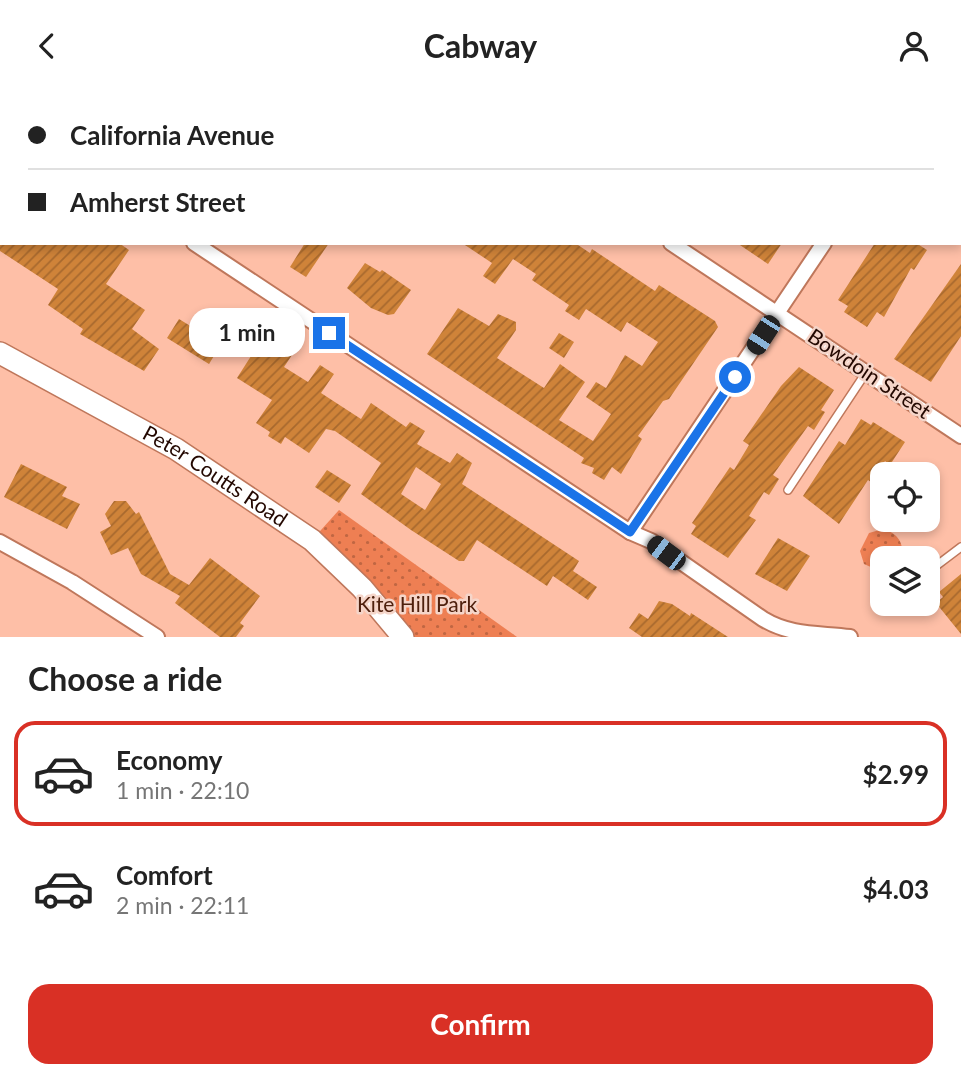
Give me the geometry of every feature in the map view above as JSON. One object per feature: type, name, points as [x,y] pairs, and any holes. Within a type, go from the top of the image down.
[{"type":"street","points":[[197,245],[630,532],[651,541],[778,628],[802,635],[850,637]]},
{"type":"street","name":"Bowdoin Street","points":[[674,245],[864,374],[956,432]]},
{"type":"street","points":[[630,532],[823,245]]},
{"type":"street","name":"Peter Coutts Road","points":[[0,353],[176,449],[312,540],[362,588],[402,637]]},
{"type":"street","points":[[956,432],[961,414]]},
{"type":"street","points":[[0,542],[72,582],[157,637]]},
{"type":"lane","points":[[788,490],[864,374]]},
{"type":"lane","points":[[940,563],[961,547]]},
{"type":"green space","name":"Kite Hill Park","points":[[339,510],[517,637],[403,637],[312,540]]},
{"type":"green space","points":[[890,532],[896,536],[901,546],[870,546],[870,567],[864,564],[860,551],[869,533]]},
{"type":"building","points":[[0,245],[122,245],[129,250],[106,284],[145,310],[132,329],[159,349],[144,371],[80,334],[83,329],[48,305],[58,289],[0,251]]},
{"type":"building","points":[[304,245],[328,245],[306,277],[290,267]]},
{"type":"building","points":[[465,245],[578,245],[590,253],[592,249],[655,291],[659,285],[715,321],[718,327],[669,399],[663,401],[638,436],[642,439],[621,474],[612,467],[604,480],[592,473],[594,468],[581,463],[584,458],[427,354],[458,308],[489,326],[498,314],[516,322],[516,330],[497,358],[544,388],[560,364],[585,382],[559,420],[593,441],[611,414],[586,397],[596,382],[606,388],[625,355],[642,366],[658,342],[627,322],[621,332],[586,309],[579,320],[565,311],[569,305],[532,280],[536,274],[513,259],[495,284],[483,276],[492,263]]},
{"type":"building","points":[[740,245],[781,245],[768,264]]},
{"type":"building","points":[[874,245],[919,245],[927,250],[914,270],[911,268],[884,317],[877,312],[867,327],[844,312],[848,306],[838,300]]},
{"type":"building","points":[[365,263],[380,272],[382,270],[411,290],[394,314],[388,315],[371,308],[347,288]]},
{"type":"building","points":[[961,264],[961,336],[931,382],[894,359]]},
{"type":"building","points":[[179,319],[192,327],[196,320],[225,338],[209,364],[167,338]]},
{"type":"building","points":[[559,333],[574,342],[564,358],[549,348]]},
{"type":"building","points":[[279,338],[296,349],[284,367],[308,382],[320,365],[334,374],[321,393],[361,419],[371,403],[406,427],[410,422],[425,431],[417,444],[450,463],[457,453],[472,463],[462,484],[579,561],[573,571],[597,587],[588,600],[553,576],[547,586],[477,540],[464,561],[459,561],[411,530],[361,494],[381,463],[335,431],[326,429],[309,453],[285,437],[281,444],[268,436],[270,432],[256,423],[272,400],[237,378],[260,342],[271,349]],"holes":[[[416,467],[441,484],[425,510],[401,494]]]},
{"type":"building","points":[[799,367],[834,390],[821,410],[825,412],[814,430],[808,426],[773,475],[779,479],[769,495],[764,492],[749,516],[756,520],[728,558],[691,534],[696,526],[692,523],[730,467],[734,470],[749,445],[743,441],[781,386]]},
{"type":"building","points":[[861,419],[871,425],[873,422],[905,442],[892,462],[870,462],[870,481],[868,480],[839,524],[803,496],[839,441],[845,445]]},
{"type":"building","points":[[21,464],[67,487],[62,496],[80,504],[67,529],[4,497]]},
{"type":"building","points":[[327,470],[351,485],[339,503],[315,487]]},
{"type":"building","points":[[114,501],[126,501],[136,514],[139,512],[170,574],[189,585],[210,558],[260,596],[240,623],[244,626],[236,637],[220,637],[175,603],[180,596],[141,574],[128,548],[111,555],[100,532],[111,526],[105,514]]},
{"type":"building","points":[[778,538],[810,556],[787,591],[755,574]]},
{"type":"building","points":[[961,574],[961,634],[940,608],[940,600],[943,597],[940,591]]},
{"type":"building","points":[[659,601],[672,604],[690,616],[691,613],[728,637],[642,637],[629,628],[639,613],[648,619]]},
{"type":"route","points":[[329,333],[630,532],[735,377]]}]
